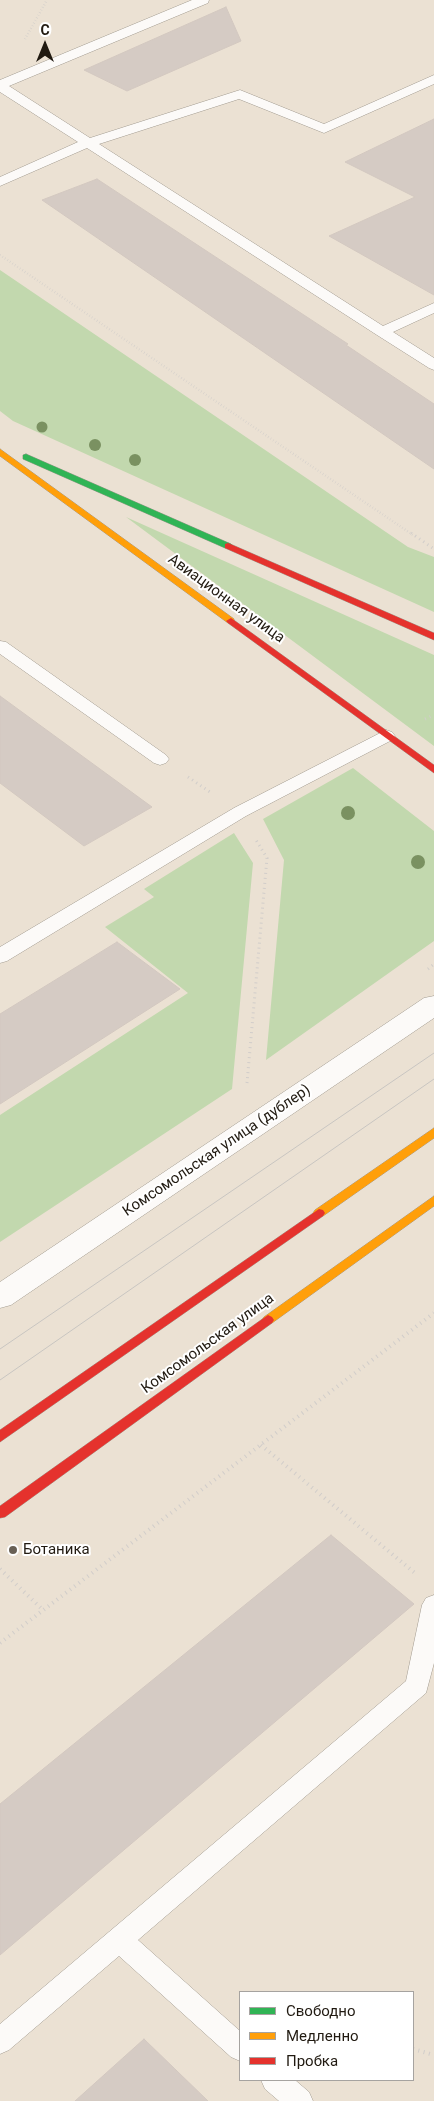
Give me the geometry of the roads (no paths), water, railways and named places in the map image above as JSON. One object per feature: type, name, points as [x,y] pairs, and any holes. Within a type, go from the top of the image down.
[{"type":"main road","points":[[0,446],[434,637]]},
{"type":"main road","name":"Авиационная улица","points":[[0,452],[434,770]]},
{"type":"main road","points":[[0,1437],[434,1132]]},
{"type":"main road","name":"Комсомольская улица","points":[[0,1513],[434,1200]]},
{"type":"street","name":"Комсомольская улица (дублер)","points":[[0,1297],[434,1005]]},
{"type":"lane","points":[[0,86],[203,0]]},
{"type":"lane","points":[[0,182],[88,143],[240,94],[324,130],[434,79]]},
{"type":"lane","points":[[0,86],[434,365]]},
{"type":"lane","points":[[382,332],[434,307]]},
{"type":"lane","points":[[0,646],[160,759]]},
{"type":"lane","points":[[0,956],[240,812],[386,736]]},
{"type":"lane","points":[[0,2041],[417,1686],[434,1605]]},
{"type":"lane","points":[[120,1940],[239,2047]]},
{"type":"lane","points":[[276,2081],[298,2101]]},
{"type":"tram line","points":[[0,1349],[434,1053]]},
{"type":"tram line","points":[[0,1380],[434,1079]]},
{"type":"place","name":"Ботаника","points":[[13,1550]]}]
